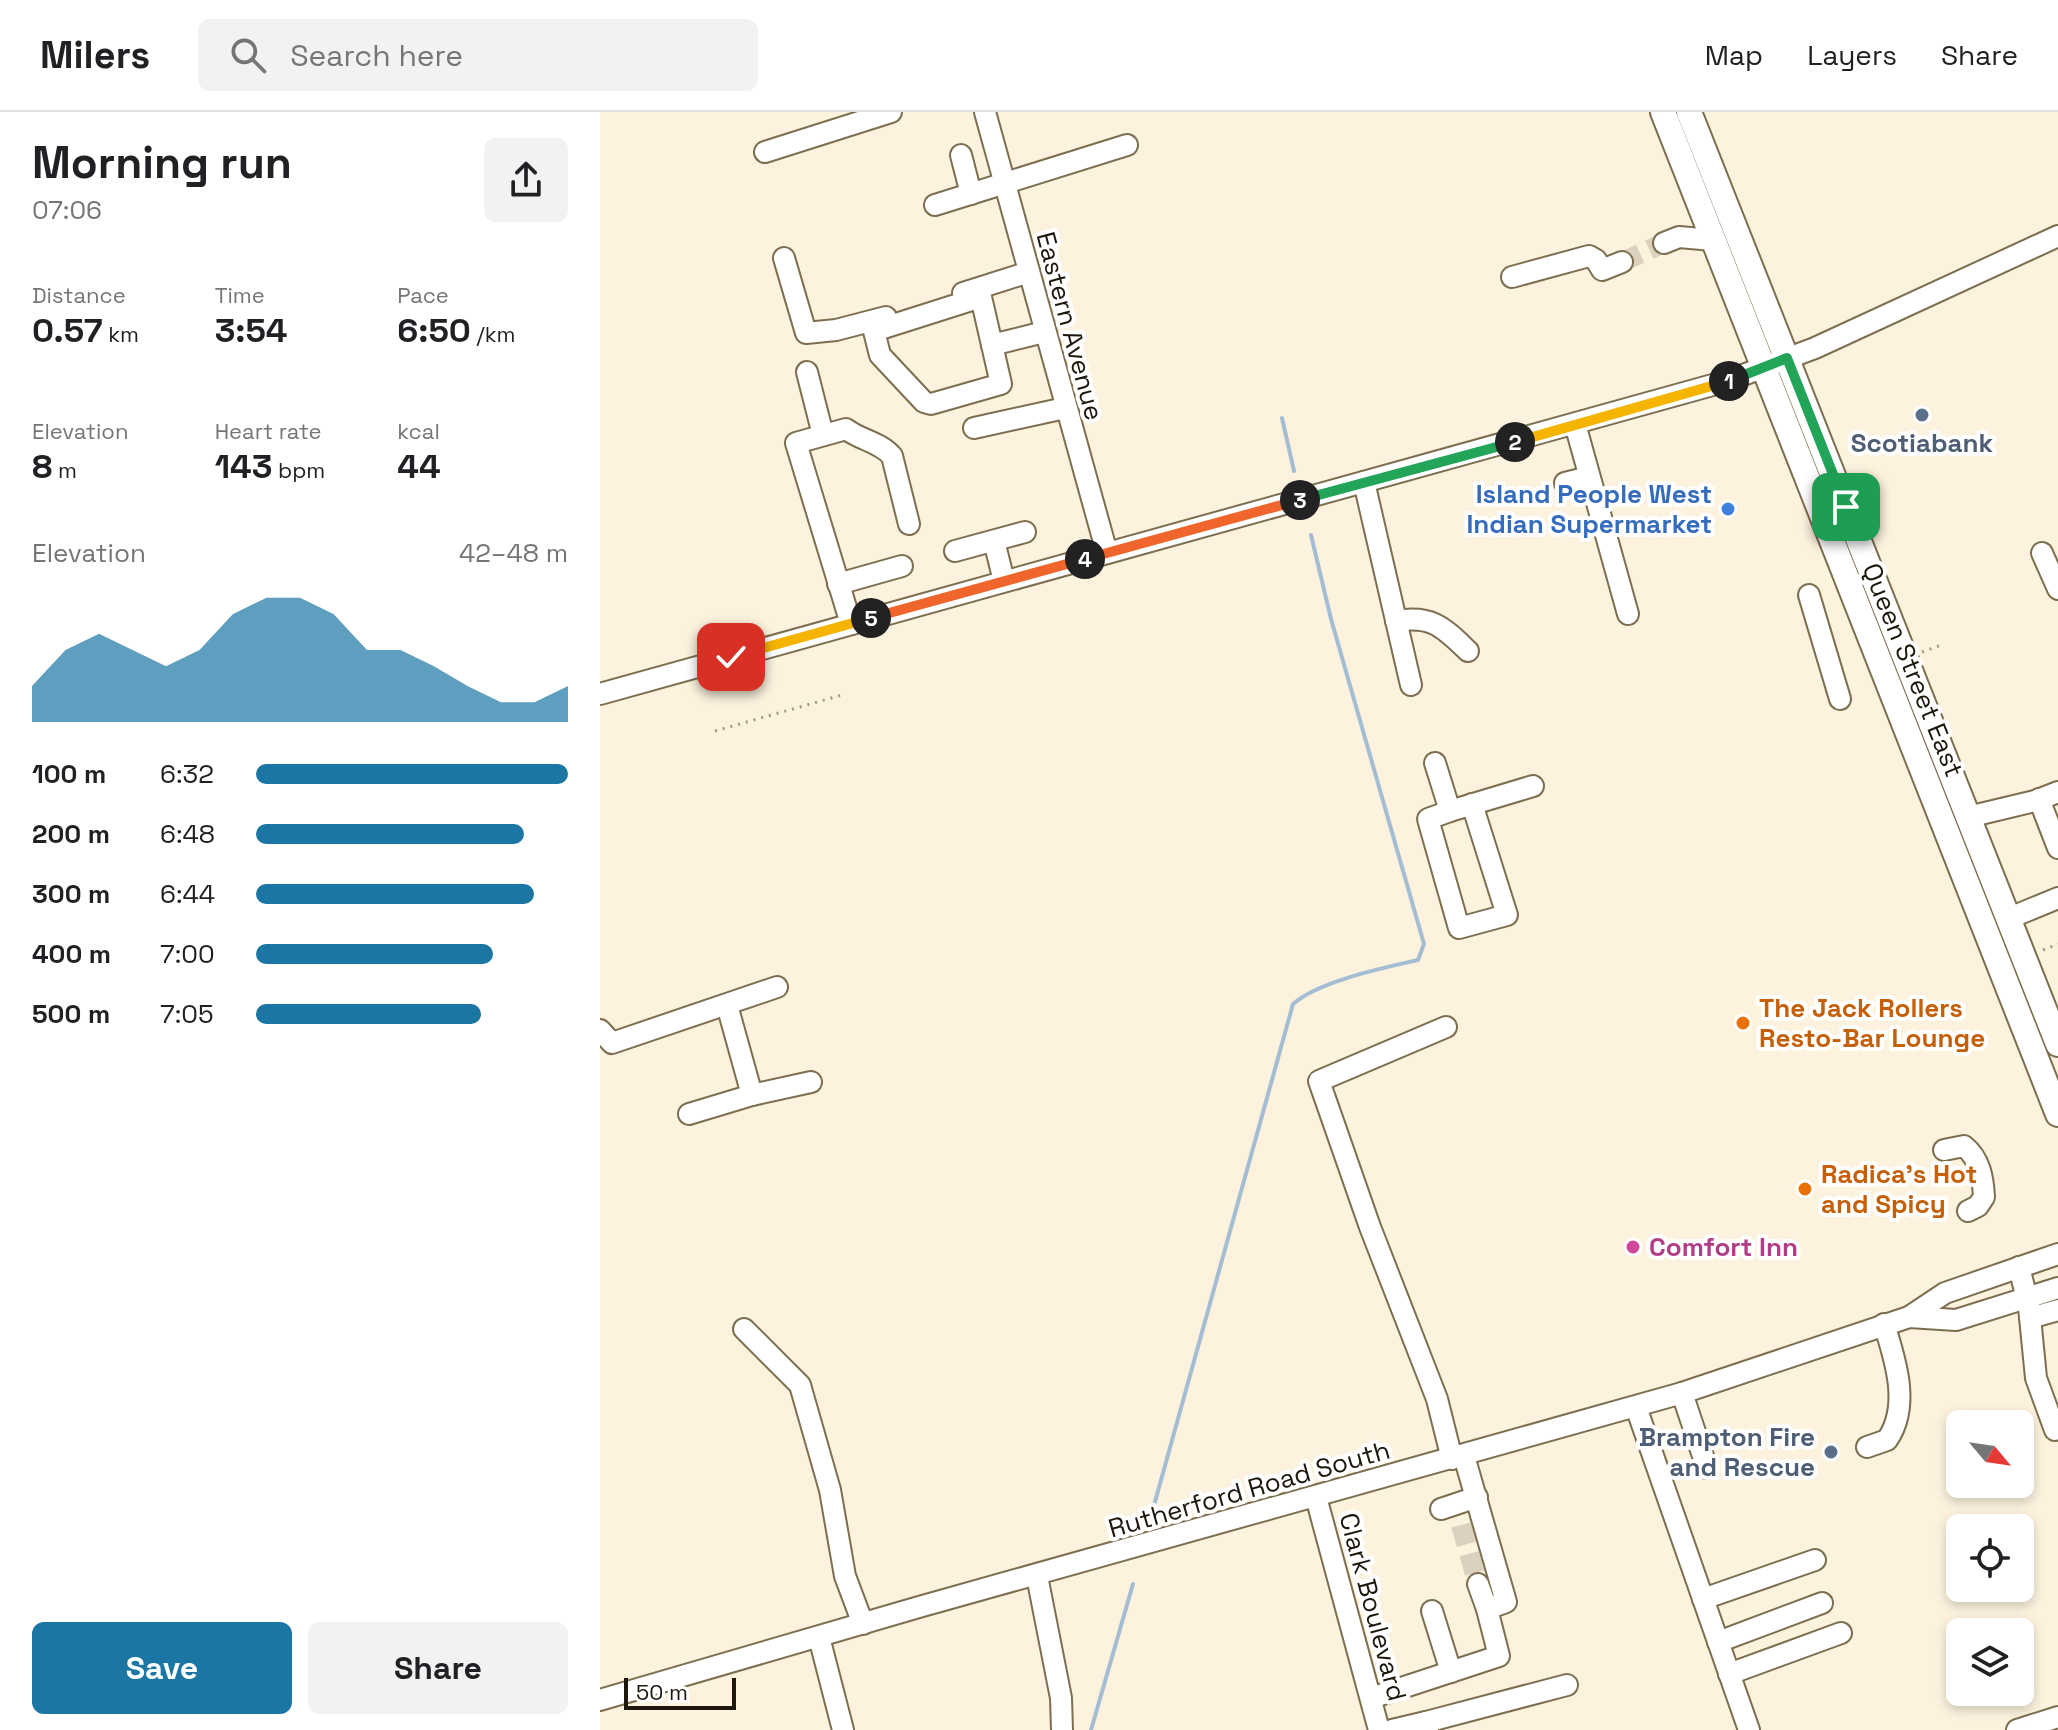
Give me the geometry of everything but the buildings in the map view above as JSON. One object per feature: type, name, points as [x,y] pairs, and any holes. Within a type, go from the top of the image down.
[{"type":"main road","name":"Queen Street East","points":[[1663,112],[2058,1114]]},
{"type":"main road","name":"Queen Street East","points":[[1689,112],[2007,919],[2051,1009],[2058,1044]]},
{"type":"street","points":[[765,152],[891,112]]},
{"type":"street","name":"Eastern Avenue","points":[[985,112],[1107,553]]},
{"type":"street","points":[[935,205],[1127,145]]},
{"type":"street","points":[[961,155],[971,194]]},
{"type":"street","points":[[1700,208],[1671,240],[1713,240]]},
{"type":"street","points":[[600,694],[1727,381],[1815,348],[2058,236]]},
{"type":"street","points":[[1512,277],[1589,256],[1596,260],[1602,270],[1622,262]]},
{"type":"street","points":[[784,258],[806,333],[836,330],[887,317],[1029,272]]},
{"type":"street","points":[[981,297],[992,345],[1001,384],[931,404],[924,402],[880,355],[874,331],[981,297]]},
{"type":"street","points":[[992,345],[1044,332]]},
{"type":"street","points":[[807,372],[823,435]]},
{"type":"street","points":[[974,428],[1065,408]]},
{"type":"street","points":[[1575,424],[1628,614]]},
{"type":"street","points":[[851,624],[796,443],[846,429],[865,442],[887,451],[892,456],[909,524]]},
{"type":"street","points":[[1565,483],[1589,477]]},
{"type":"street","points":[[1364,482],[1411,685]]},
{"type":"street","points":[[955,551],[1025,532]]},
{"type":"street","points":[[994,541],[1004,581]]},
{"type":"street","points":[[2042,553],[2058,589]]},
{"type":"street","points":[[838,584],[902,566]]},
{"type":"street","points":[[1809,595],[1840,699]]},
{"type":"street","points":[[1396,621],[1418,617],[1446,630],[1468,651]]},
{"type":"street","points":[[1435,763],[1450,811]]},
{"type":"street","points":[[1472,804],[1507,915],[1459,928],[1428,819],[1472,804],[1533,786]]},
{"type":"street","points":[[1968,817],[2048,796],[2058,848]]},
{"type":"street","points":[[2007,919],[2058,898]]},
{"type":"street","points":[[600,1030],[612,1043],[777,987]]},
{"type":"street","points":[[727,1005],[752,1095]]},
{"type":"street","points":[[2021,1021],[2051,1009]]},
{"type":"street","points":[[1446,1027],[1319,1081],[1370,1227],[1458,1457],[1477,1497],[1506,1602],[1487,1609]]},
{"type":"street","points":[[689,1114],[811,1082]]},
{"type":"street","points":[[1944,1150],[1964,1146],[1974,1154],[1984,1197],[1978,1206],[1968,1211]]},
{"type":"street","name":"Rutherford Road South","points":[[600,1700],[1682,1393],[1909,1317],[1945,1293],[2058,1254]]},
{"type":"street","points":[[2019,1267],[2028,1308],[2036,1378],[2055,1430]]},
{"type":"street","name":"Rutherford Road South","points":[[1909,1317],[1956,1320],[2028,1308],[2058,1288]]},
{"type":"street","points":[[2028,1308],[2058,1310]]},
{"type":"street","points":[[1867,1447],[1887,1440],[1897,1414],[1899,1373],[1884,1324]]},
{"type":"street","points":[[744,1329],[800,1385],[830,1490],[845,1576],[863,1624]]},
{"type":"street","points":[[1682,1393],[1707,1468]]},
{"type":"street","points":[[1636,1407],[1749,1730]]},
{"type":"street","name":"Clark Boulevard","points":[[1316,1497],[1379,1730]]},
{"type":"street","points":[[1461,1525],[1448,1507],[1477,1497]]},
{"type":"street","points":[[1703,1599],[1815,1560]]},
{"type":"street","points":[[1037,1576],[1061,1698],[1062,1730]]},
{"type":"street","points":[[1371,1698],[1499,1656],[1478,1584]]},
{"type":"street","points":[[1718,1642],[1822,1603]]},
{"type":"street","points":[[1432,1611],[1451,1672]]},
{"type":"street","points":[[1729,1674],[1841,1633]]},
{"type":"street","points":[[819,1637],[843,1730]]},
{"type":"street","points":[[1392,1730],[1427,1726],[1567,1685]]},
{"type":"street","points":[[2017,1730],[2058,1717]]},
{"type":"path","points":[[1922,652],[1944,644]]},
{"type":"path","points":[[715,731],[842,695]]},
{"type":"path","points":[[2043,950],[2058,944]]},
{"type":"waterway","points":[[1282,418],[1294,471]]},
{"type":"waterway","points":[[1153,1509],[1293,1004],[1335,982],[1418,960],[1424,944],[1331,619],[1311,535]]},
{"type":"waterway","points":[[1091,1730],[1133,1584]]},
{"type":"tunnel","points":[[1622,262],[1664,243]]},
{"type":"tunnel","points":[[1461,1525],[1478,1584]]},
{"type":"place","name":"Scotiabank","points":[[1922,415]]},
{"type":"place","name":"Island People West Indian Supermarket","points":[[1728,509]]},
{"type":"place","name":"The Jack Rollers Resto-Bar Lounge","points":[[1743,1023]]},
{"type":"place","name":"Radica's Hot and Spicy","points":[[1805,1189]]},
{"type":"place","name":"Comfort Inn","points":[[1633,1247]]},
{"type":"place","name":"Brampton Fire and Rescue","points":[[1831,1452]]},
{"type":"route","points":[[731,657],[1538,435],[1727,381],[1787,358],[1846,507]]}]
